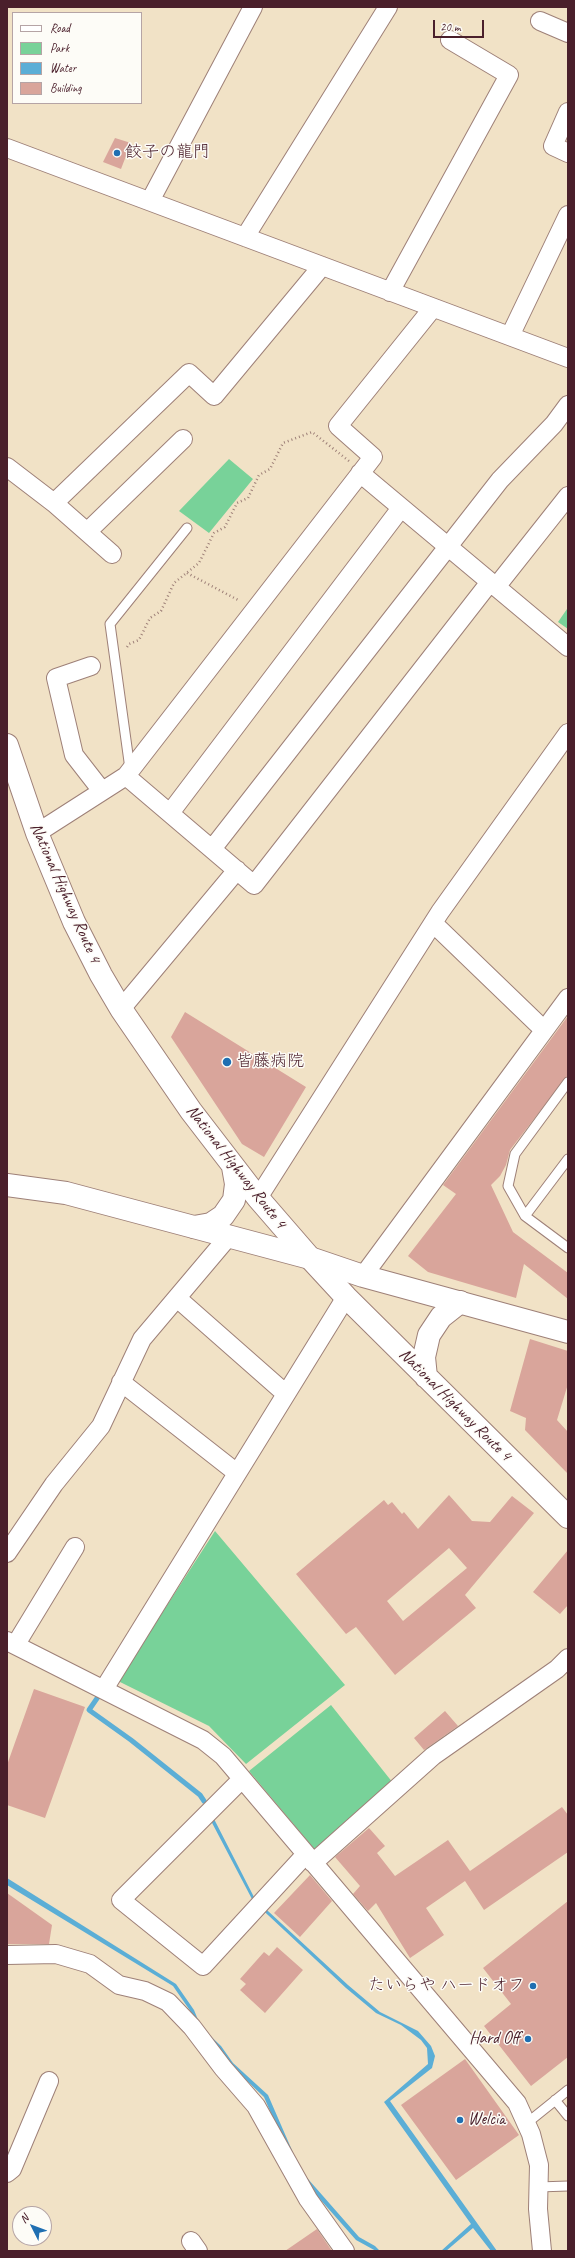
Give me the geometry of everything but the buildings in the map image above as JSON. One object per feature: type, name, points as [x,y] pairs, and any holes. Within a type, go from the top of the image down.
[{"type":"main road","name":"National Highway Route 4","points":[[7,745],[37,833],[74,922],[101,975],[121,1009],[182,1098],[233,1167],[310,1258],[426,1377],[568,1517]]},
{"type":"main road","points":[[194,1227],[211,1224],[223,1216],[234,1200],[236,1184],[233,1167]]},
{"type":"main road","points":[[7,1185],[66,1193],[310,1258],[364,1276],[568,1332]]},
{"type":"main road","points":[[426,1377],[424,1357],[429,1335],[441,1317],[460,1302]]},
{"type":"street","points":[[150,200],[254,7]]},
{"type":"street","points":[[245,237],[388,7]]},
{"type":"street","points":[[540,20],[568,33]]},
{"type":"street","points":[[390,292],[509,75],[450,40]]},
{"type":"street","points":[[568,112],[553,146],[568,153]]},
{"type":"street","points":[[7,148],[150,200],[432,308],[568,358]]},
{"type":"street","points":[[510,336],[568,215]]},
{"type":"street","points":[[54,503],[189,373],[214,396],[322,266]]},
{"type":"street","points":[[37,833],[128,773],[355,468],[373,457],[338,426],[432,308]]},
{"type":"street","points":[[212,849],[447,546],[500,480],[554,424],[568,405]]},
{"type":"street","points":[[87,532],[183,439]]},
{"type":"street","points":[[7,467],[54,503],[112,554]]},
{"type":"street","points":[[355,468],[568,646]]},
{"type":"street","points":[[128,773],[170,813],[254,885],[493,584],[568,496]]},
{"type":"street","points":[[170,813],[402,508]]},
{"type":"street","points":[[91,666],[56,678],[74,755],[102,791]]},
{"type":"street","points":[[258,1198],[433,923],[568,733]]},
{"type":"street","points":[[121,1009],[237,870]]},
{"type":"street","points":[[433,923],[544,1030]]},
{"type":"street","points":[[364,1276],[568,998]]},
{"type":"street","points":[[7,1553],[54,1484],[101,1426],[142,1340],[229,1236]]},
{"type":"street","points":[[104,1689],[346,1296]]},
{"type":"street","points":[[177,1298],[286,1394]]},
{"type":"street","points":[[121,1382],[237,1473]]},
{"type":"street","points":[[75,1547],[11,1643],[203,1740],[223,1756],[518,2103],[527,2123],[539,2165],[538,2209],[542,2251]]},
{"type":"street","points":[[242,1779],[121,1900],[203,1966],[309,1859],[433,1756],[557,1669],[568,1658]]},
{"type":"street","points":[[7,1955],[56,1954],[90,1964],[119,1985],[145,1991],[168,2002],[192,2027],[223,2068],[256,2106],[308,2199],[345,2251]]},
{"type":"street","points":[[7,2173],[12,2168],[50,2081]]},
{"type":"lane","points":[[128,773],[110,624],[187,528]]},
{"type":"lane","points":[[567,1246],[525,1216],[508,1186],[515,1154],[568,1082]]},
{"type":"lane","points":[[525,1216],[568,1159]]},
{"type":"lane","points":[[527,2123],[568,2090]]},
{"type":"lane","points":[[555,2100],[568,2116]]},
{"type":"lane","points":[[538,2187],[568,2186]]},
{"type":"path","points":[[116,669],[129,644],[139,640],[150,618],[161,611],[174,583],[199,563],[214,533],[225,527],[237,503],[248,498],[259,475],[270,469],[283,443],[312,432],[355,468]]},
{"type":"path","points":[[187,573],[242,602]]},
{"type":"green space","points":[[229,459],[253,479],[209,533],[179,511]]},
{"type":"green space","points":[[567,609],[568,610],[568,629],[558,622]]},
{"type":"green space","points":[[215,1531],[345,1685],[246,1764],[209,1726],[118,1681]]},
{"type":"green space","points":[[331,1705],[393,1783],[316,1851],[249,1771]]},
{"type":"water","points":[[213,1817],[255,1899],[348,1985],[380,2012],[418,2031],[431,2046],[435,2056],[432,2068],[390,2101],[497,2251],[491,2251],[473,2228],[446,2251],[441,2251],[471,2224],[384,2102],[428,2064],[427,2048],[421,2040],[401,2025],[376,2013],[346,1988],[253,1901],[210,1819]]},
{"type":"water","points":[[7,1878],[176,1984],[194,2010],[201,2027],[221,2046],[233,2063],[268,2095],[301,2171],[359,2237],[375,2246],[380,2251],[376,2251],[356,2240],[296,2172],[264,2097],[230,2065],[197,2028],[191,2012],[173,1986],[7,1885]]},
{"type":"waterway","points":[[97,1693],[100,1694],[89,1710],[131,1740],[200,1795],[204,1801]]},
{"type":"place","name":"餃子の龍門","points":[[117,153]]},
{"type":"place","name":"皆藤病院","points":[[227,1062]]},
{"type":"place","name":"たいらや ハードオフ","points":[[533,1986]]},
{"type":"place","name":"Hard Off","points":[[528,2039]]},
{"type":"place","name":"Welcia","points":[[460,2120]]}]
